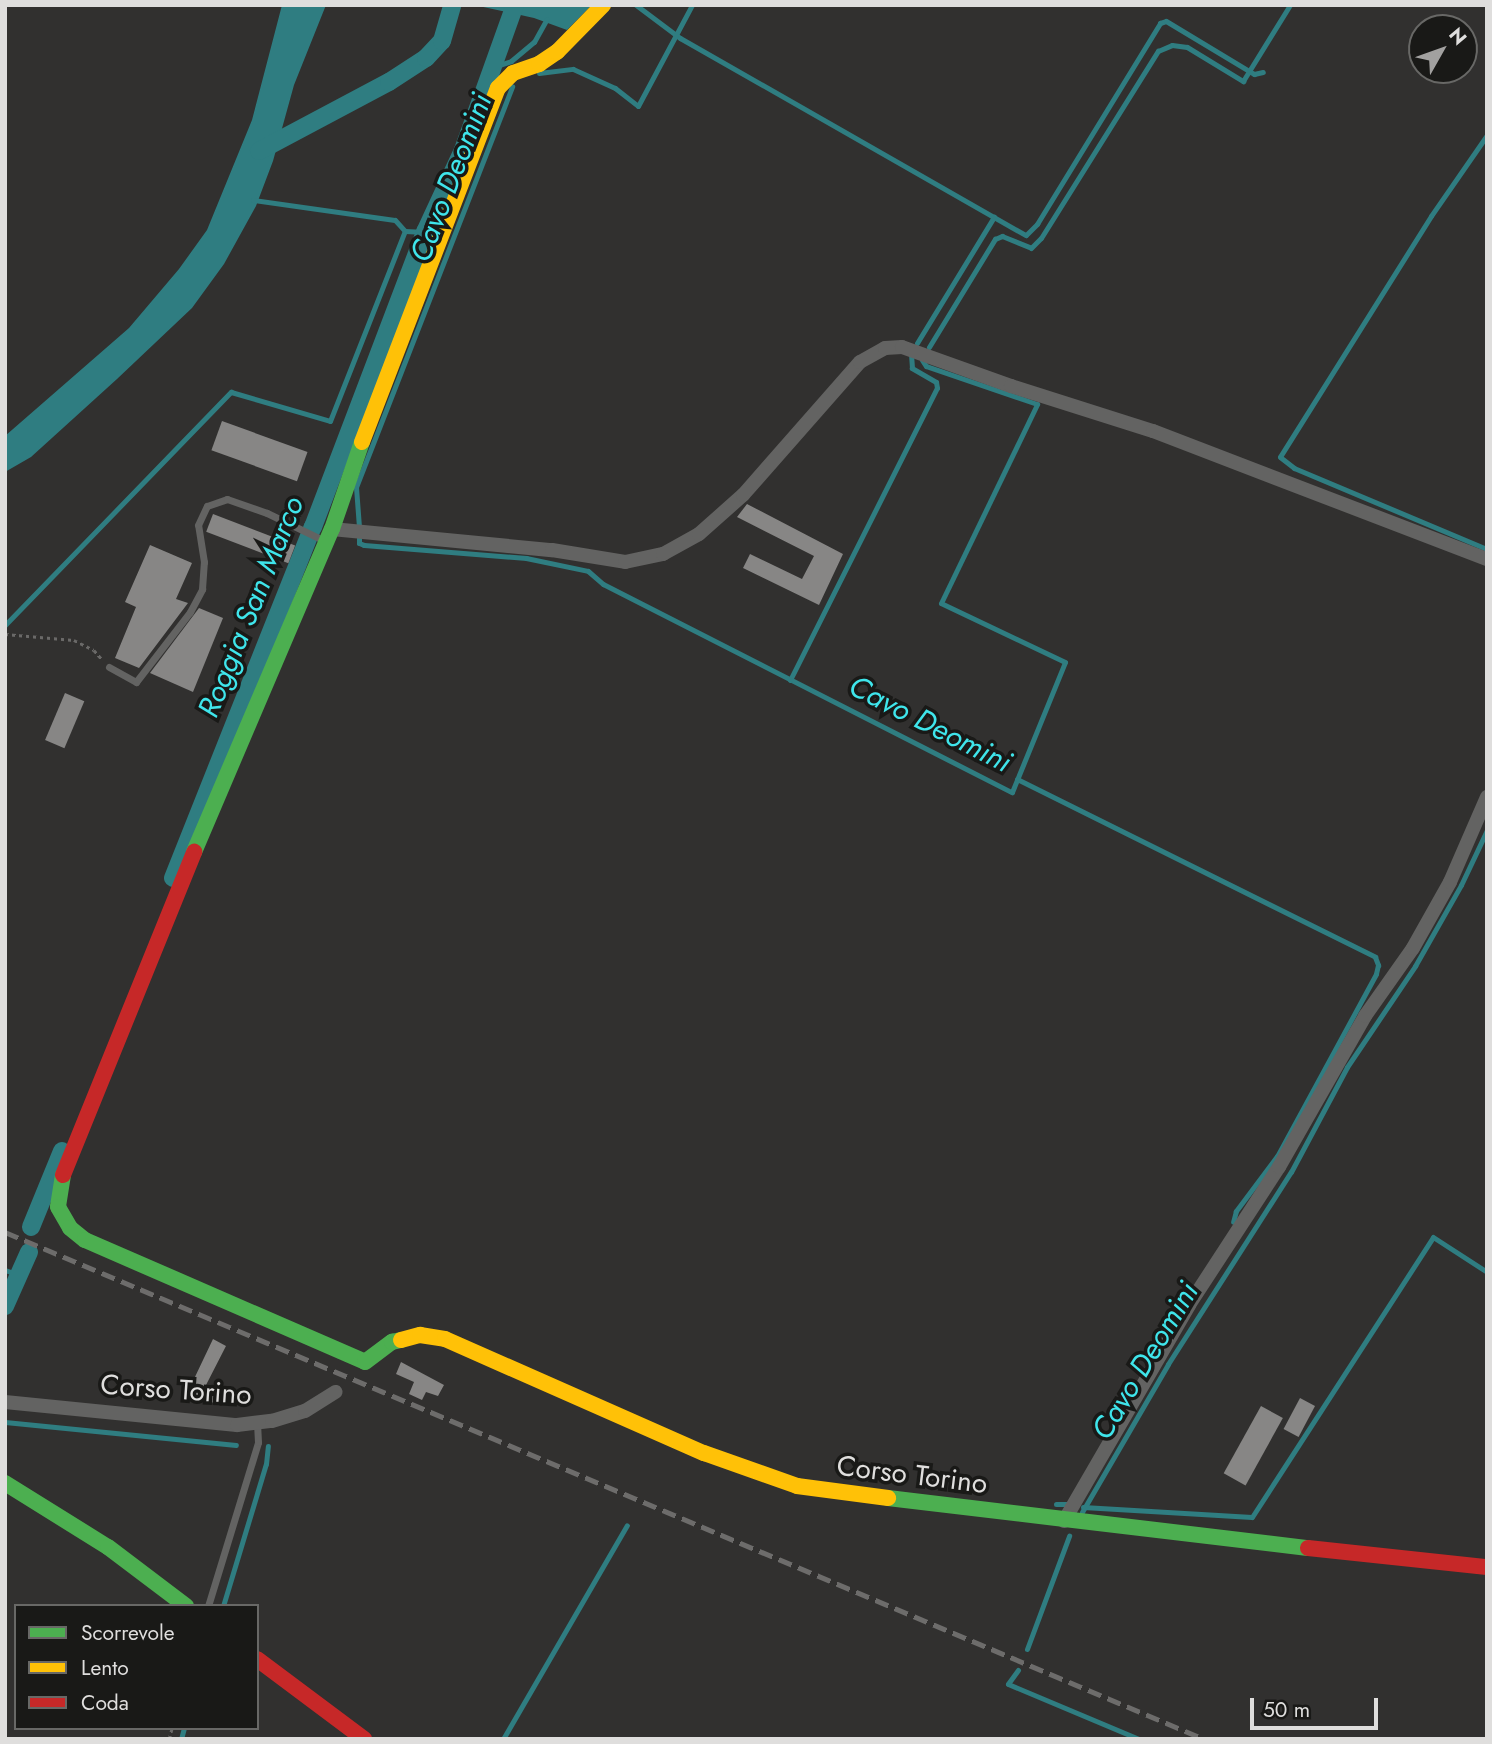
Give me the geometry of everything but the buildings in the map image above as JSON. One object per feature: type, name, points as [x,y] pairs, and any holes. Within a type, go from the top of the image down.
[{"type":"street","points":[[603,5],[557,52],[539,64],[513,73],[498,88],[325,536],[552,550],[625,562],[663,554],[699,534],[743,495],[860,362],[885,348],[902,346],[1011,386],[1153,431],[1487,559]]},
{"type":"street","name":"Corso Torino","points":[[325,536],[64,1170],[58,1207],[70,1227],[85,1240],[365,1362],[392,1342],[420,1335],[445,1339],[767,1478],[797,1486],[1064,1521],[1487,1567]]},
{"type":"street","points":[[1064,1521],[1196,1293],[1279,1167],[1365,1016],[1413,948],[1450,882],[1487,797]]},
{"type":"street","name":"Corso Torino","points":[[5,1402],[237,1425],[305,1411],[335,1392]]},
{"type":"street","points":[[5,1482],[108,1547],[183,1604]]},
{"type":"street","points":[[259,1660],[364,1739]]},
{"type":"lane","points":[[109,667],[136,682],[190,612],[202,589],[204,562],[198,524],[207,506],[227,499],[325,536]]},
{"type":"lane","points":[[209,1604],[258,1442],[257,1423]]},
{"type":"path","points":[[5,634],[74,640],[94,650],[109,667]]},
{"type":"water","points":[[282,5],[326,5],[294,85],[273,161],[256,206],[224,264],[192,308],[31,457],[5,472],[5,436],[129,328],[179,269],[207,230],[252,120]]},
{"type":"water","points":[[474,5],[592,5],[567,30],[534,18]]},
{"type":"waterway","points":[[259,151],[389,82],[426,58],[442,41],[452,5]]},
{"type":"waterway","name":"Roggia San Marco","points":[[173,878],[313,527],[425,232],[463,150],[515,5]]},
{"type":"waterway","points":[[636,5],[680,38],[1026,235],[1037,224],[1160,23],[1166,21],[1254,74],[1263,72]]},
{"type":"waterway","name":"Cavo Deomini","points":[[539,73],[573,69],[615,88],[638,106],[692,5]]},
{"type":"waterway","points":[[929,347],[995,239],[1002,236],[1031,248],[1041,238],[1158,51],[1172,45],[1187,47],[1243,81],[1290,5]]},
{"type":"waterway","points":[[493,67],[511,61],[534,42],[547,19]]},
{"type":"waterway","name":"Cavo Deomini","points":[[359,527],[356,487],[512,86]]},
{"type":"waterway","points":[[1487,135],[1431,216],[1280,457],[1294,468],[1487,549]]},
{"type":"waterway","points":[[253,200],[395,220],[405,231]]},
{"type":"waterway","points":[[917,343],[994,217]]},
{"type":"waterway","points":[[5,625],[231,392],[330,421],[405,231],[425,232]]},
{"type":"waterway","points":[[790,680],[937,388],[936,382],[912,368],[911,353]]},
{"type":"waterway","name":"Cavo Deomini","points":[[359,538],[359,543],[364,545],[526,558],[588,571],[603,584],[1012,792],[1065,662],[941,603],[1037,404],[926,366],[922,360]]},
{"type":"waterway","name":"Cavo Deomini","points":[[1017,779],[1375,957],[1378,965],[1376,974],[1277,1156],[1236,1211],[1233,1222]]},
{"type":"waterway","points":[[1082,1512],[1168,1364],[1291,1172],[1347,1067],[1415,966],[1461,885],[1487,830]]},
{"type":"waterway","name":"Roggia San Marco","points":[[31,1227],[62,1151]]},
{"type":"waterway","points":[[1083,1507],[1252,1517],[1433,1237],[1487,1272]]},
{"type":"waterway","name":"Roggia San Marco","points":[[5,1306],[29,1252]]},
{"type":"waterway","points":[[5,1270],[19,1275]]},
{"type":"waterway","points":[[5,1422],[236,1445]]},
{"type":"waterway","points":[[224,1604],[266,1464],[268,1446]]},
{"type":"waterway","points":[[1056,1504],[1067,1504]]},
{"type":"waterway","points":[[503,1739],[627,1525]]},
{"type":"waterway","name":"Cavo Deomini","points":[[1027,1649],[1069,1536]]},
{"type":"waterway","name":"Cavo Deomini","points":[[1018,1670],[1008,1684],[1139,1739]]},
{"type":"waterway","points":[[181,1739],[183,1730]]},
{"type":"railway","points":[[5,1232],[1204,1739]]},
{"type":"traffic: fast","points":[[194,852],[332,529],[362,442]]},
{"type":"traffic: fast","points":[[63,1175],[58,1207],[70,1228],[85,1240],[365,1362],[392,1342],[401,1340]]},
{"type":"traffic: fast","points":[[5,1483],[108,1547],[183,1604]]},
{"type":"traffic: fast","points":[[888,1498],[1308,1548]]},
{"type":"traffic: slow","points":[[362,442],[498,88],[513,73],[539,64],[557,52],[603,5]]},
{"type":"traffic: slow","points":[[401,1340],[420,1335],[445,1339],[704,1453],[797,1486],[888,1498]]},
{"type":"traffic: jam","points":[[63,1175],[194,852]]},
{"type":"traffic: jam","points":[[1308,1548],[1487,1567]]},
{"type":"traffic: jam","points":[[259,1660],[364,1739]]}]
